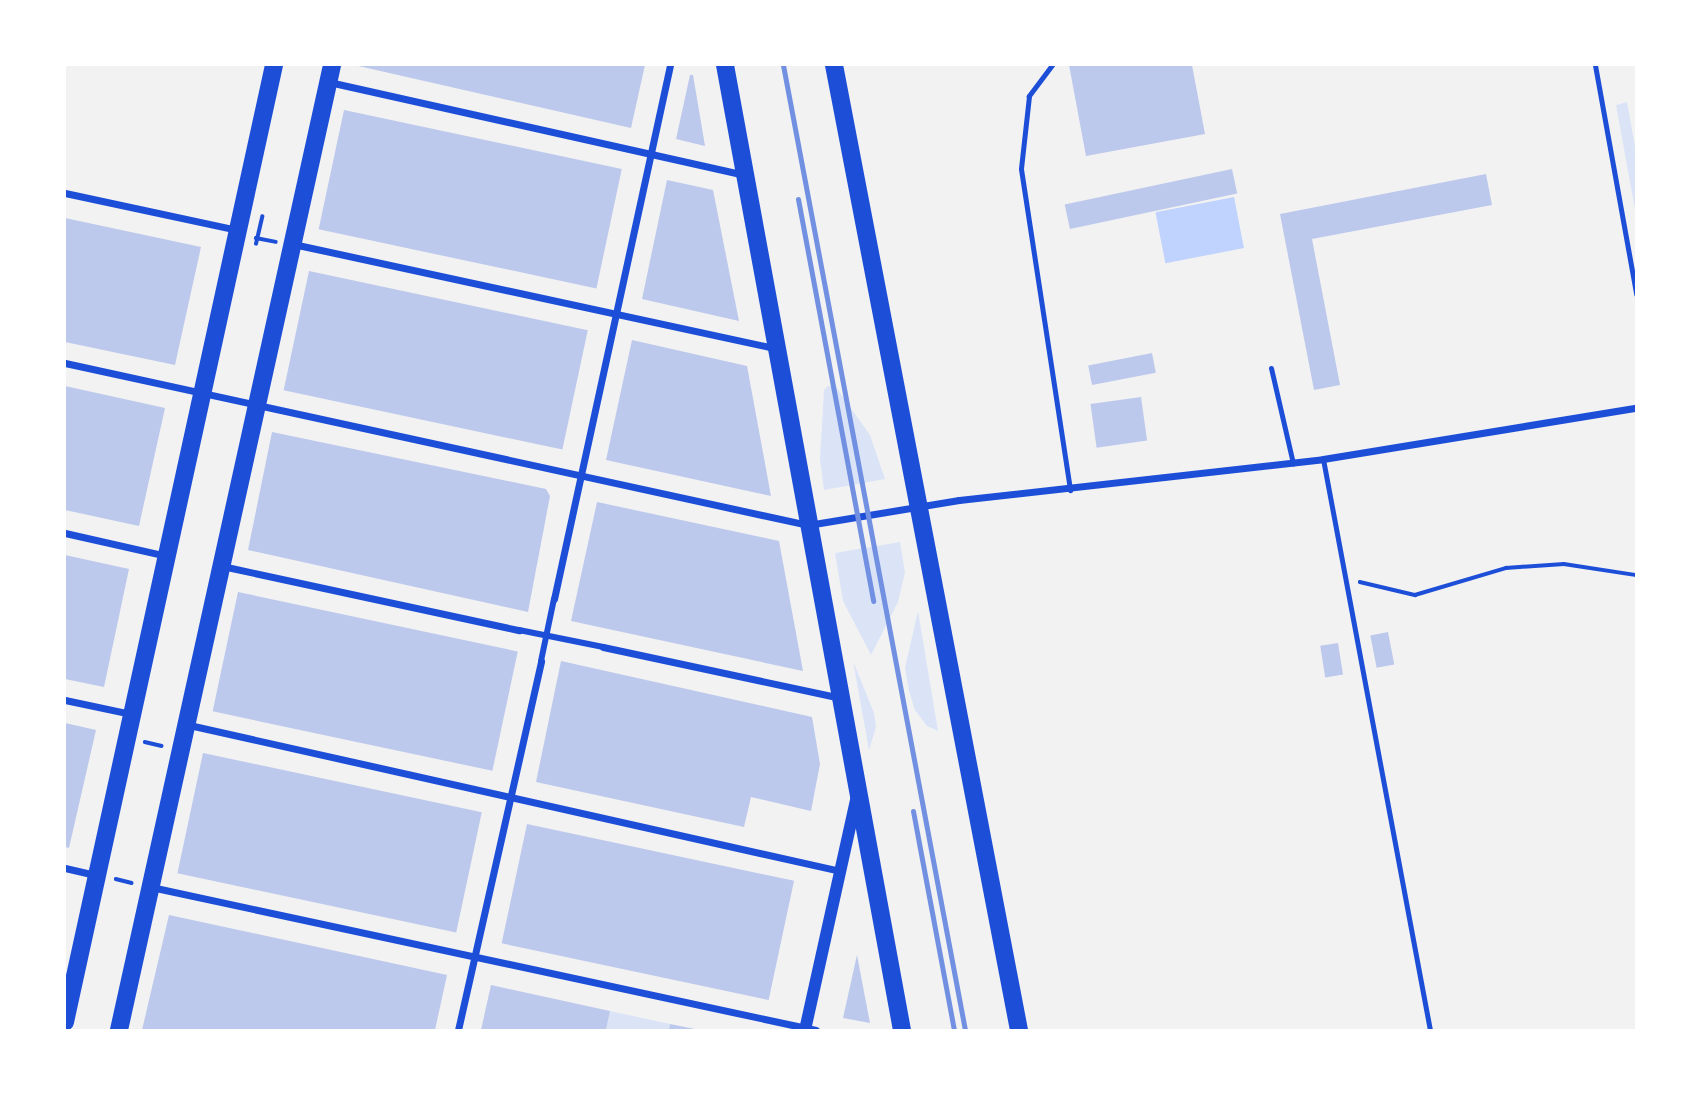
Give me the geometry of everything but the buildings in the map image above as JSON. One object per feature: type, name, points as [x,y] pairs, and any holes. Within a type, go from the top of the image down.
[{"type":"main road","points":[[65,1022],[274,65]]},
{"type":"main road","points":[[725,65],[902,1030]]},
{"type":"main road","points":[[834,65],[1019,1030]]},
{"type":"main road","points":[[119,1030],[330,73]]},
{"type":"street","points":[[458,1030],[547,635],[670,65]]},
{"type":"street","points":[[330,73],[744,175]]},
{"type":"street","points":[[65,193],[238,230]]},
{"type":"street","points":[[292,244],[776,348]]},
{"type":"street","points":[[65,363],[808,524],[919,507],[1322,459],[1636,408]]},
{"type":"street","points":[[65,533],[167,556]]},
{"type":"street","points":[[221,566],[840,698]]},
{"type":"street","points":[[65,700],[132,715]]},
{"type":"street","points":[[187,724],[840,871]]},
{"type":"street","points":[[151,887],[809,1030],[858,793]]},
{"type":"street","points":[[65,868],[97,875]]},
{"type":"lane","points":[[1052,65],[1029,96],[1021,169],[1070,491]]},
{"type":"lane","points":[[1595,65],[1636,294]]},
{"type":"lane","points":[[1271,368],[1293,463]]},
{"type":"lane","points":[[1322,459],[1430,1030]]},
{"type":"path","points":[[238,230],[258,239],[292,244]]},
{"type":"path","points":[[1344,578],[1415,596],[1506,568],[1564,564],[1636,575]]},
{"type":"path","points":[[128,733],[181,751]]},
{"type":"path","points":[[97,875],[151,887]]},
{"type":"shaded area","points":[[1627,102],[1636,152],[1636,215],[1616,105]]},
{"type":"shaded area","points":[[828,386],[836,387],[870,435],[885,479],[824,490],[820,459],[824,390]]},
{"type":"shaded area","points":[[900,542],[905,573],[898,602],[871,655],[843,601],[835,553]]},
{"type":"shaded area","points":[[918,611],[938,731],[927,726],[915,710],[905,668]]},
{"type":"shaded area","points":[[853,661],[874,713],[876,727],[869,750]]},
{"type":"shaded area","points":[[610,1011],[670,1024],[669,1030],[606,1030]]},
{"type":"water","points":[[1234,197],[1244,248],[1165,263],[1155,212]]},
{"type":"railway","points":[[783,65],[965,1030]]},
{"type":"railway","points":[[798,199],[873,601]]},
{"type":"railway","points":[[913,811],[954,1030]]}]
